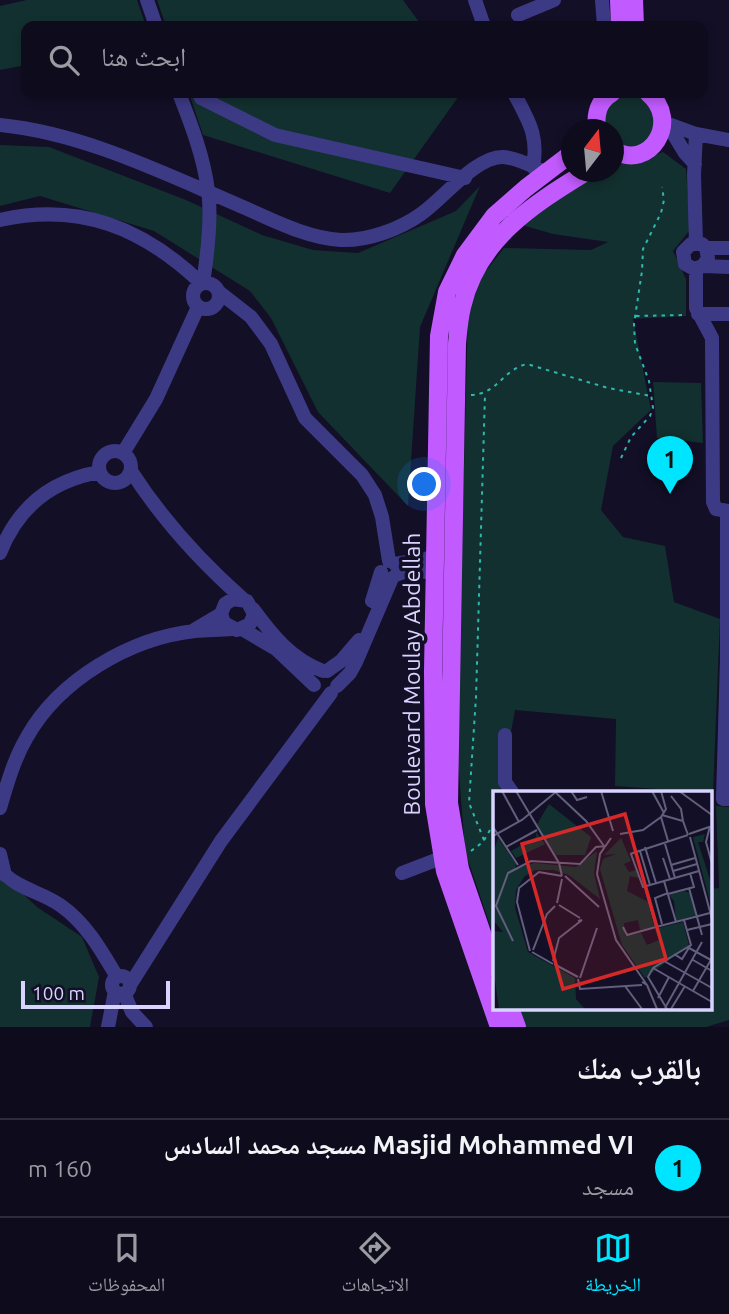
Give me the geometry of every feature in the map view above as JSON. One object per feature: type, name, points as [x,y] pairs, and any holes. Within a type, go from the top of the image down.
[{"type":"main road","points":[[619,0],[620,21]]},
{"type":"main road","points":[[634,0],[635,21]]},
{"type":"main road","points":[[596,119],[596,112],[604,98]]},
{"type":"main road","points":[[624,153],[636,154],[676,132],[653,98]]},
{"type":"main road","name":"Boulevard Moulay Abdellah","points":[[499,1027],[441,858],[432,780],[439,336],[447,292],[465,255],[494,216],[526,188],[540,170],[561,159]]},
{"type":"main road","name":"Boulevard Moulay Abdellah","points":[[493,962],[460,869],[449,803],[457,344],[461,309],[476,269],[501,233],[513,221],[571,182]]},
{"type":"main road","points":[[511,1010],[517,1027]]},
{"type":"street","points":[[147,0],[154,21]]},
{"type":"street","points":[[475,0],[483,21]]},
{"type":"street","points":[[518,15],[554,0]]},
{"type":"street","points":[[602,0],[604,21]]},
{"type":"street","points":[[122,453],[156,399],[198,307],[210,309],[207,259],[209,192],[196,138],[181,98]]},
{"type":"street","points":[[201,98],[275,135],[465,177]]},
{"type":"street","points":[[0,125],[31,128],[67,138],[209,192],[304,233],[342,240],[364,238],[395,229],[421,214],[483,162],[501,157],[540,170],[531,125],[517,98]]},
{"type":"street","points":[[676,132],[729,140]]},
{"type":"street","points":[[676,132],[695,164],[701,245],[708,258],[699,267],[698,314],[712,338],[713,502],[716,509],[728,511],[727,735],[721,799]]},
{"type":"street","points":[[676,132],[685,153],[695,164]]},
{"type":"street","points":[[0,220],[21,215],[59,213],[105,221],[156,246],[208,290],[251,317],[271,344],[305,418],[362,475],[374,495],[382,517],[391,570],[350,673],[325,689]]},
{"type":"street","points":[[729,248],[701,245],[686,247],[683,256],[685,264],[729,267]]},
{"type":"street","points":[[698,314],[729,314]]},
{"type":"street","points":[[107,453],[122,453],[129,458],[125,477],[106,480],[100,472],[100,461],[107,453]]},
{"type":"street","points":[[0,553],[15,523],[42,495],[76,476],[100,472]]},
{"type":"street","points":[[108,1027],[121,984],[142,967],[221,841],[311,722],[325,689],[335,675],[306,664],[294,656],[248,604],[213,573],[149,500],[125,477]]},
{"type":"street","points":[[391,570],[435,566]]},
{"type":"street","points":[[325,689],[316,674],[341,661],[358,642],[391,570]]},
{"type":"street","points":[[213,573],[224,623],[276,649],[325,689]]},
{"type":"street","points":[[193,631],[233,599],[248,604]]},
{"type":"street","points":[[0,808],[28,735],[67,688],[90,671],[121,654],[156,640],[193,631],[237,629],[253,619],[248,604]]},
{"type":"street","points":[[505,735],[505,782],[511,791]]},
{"type":"street","points":[[0,854],[2,872],[18,885],[59,904],[79,921],[121,984],[132,1012],[146,1027]]},
{"type":"street","points":[[402,873],[441,858]]},
{"type":"path","points":[[621,458],[631,437],[650,416],[653,408],[635,344],[635,316],[643,249],[662,213],[662,187]]},
{"type":"path","points":[[635,316],[698,314]]},
{"type":"path","points":[[456,395],[485,394],[507,374],[527,365],[608,388],[652,397]]},
{"type":"path","points":[[484,840],[469,803],[476,696],[485,394]]},
{"type":"path","points":[[466,854],[484,840],[493,826]]},
{"type":"green space","points":[[27,0],[137,0],[144,21],[21,21],[21,66],[0,70],[0,6]]},
{"type":"green space","points":[[157,0],[403,0],[418,21],[164,21]]},
{"type":"green space","points":[[191,98],[457,98],[390,193],[203,135]]},
{"type":"green space","points":[[615,98],[642,98],[648,102],[657,125],[648,142],[629,149],[624,147],[624,119],[603,119],[603,113]]},
{"type":"green space","points":[[0,145],[49,147],[186,200],[262,235],[313,250],[358,253],[456,211],[480,186],[420,327],[408,506],[318,412],[271,318],[250,291],[154,231],[40,196],[0,206]]},
{"type":"green space","points":[[663,152],[686,169],[690,230],[673,251],[686,279],[686,316],[633,319],[651,410],[613,446],[601,510],[623,537],[665,546],[674,602],[720,619],[713,793],[615,786],[616,719],[515,710],[500,791],[493,791],[493,934],[465,851],[457,746],[468,311],[474,286],[504,248],[591,250],[608,242],[553,234],[522,225],[578,182],[624,182],[624,162],[638,161]]},
{"type":"green space","points":[[653,382],[701,383],[703,443],[657,438]]},
{"type":"green space","points":[[716,806],[729,807],[729,1020],[706,1027],[526,1027],[520,1010],[712,1010],[712,889],[719,888]]},
{"type":"green space","points":[[0,872],[37,907],[82,937],[99,977],[90,1027],[0,1027]]},
{"type":"place","name":"Masjid Mohammed VI مسجد محمد السادس","points":[[670,494]]}]
